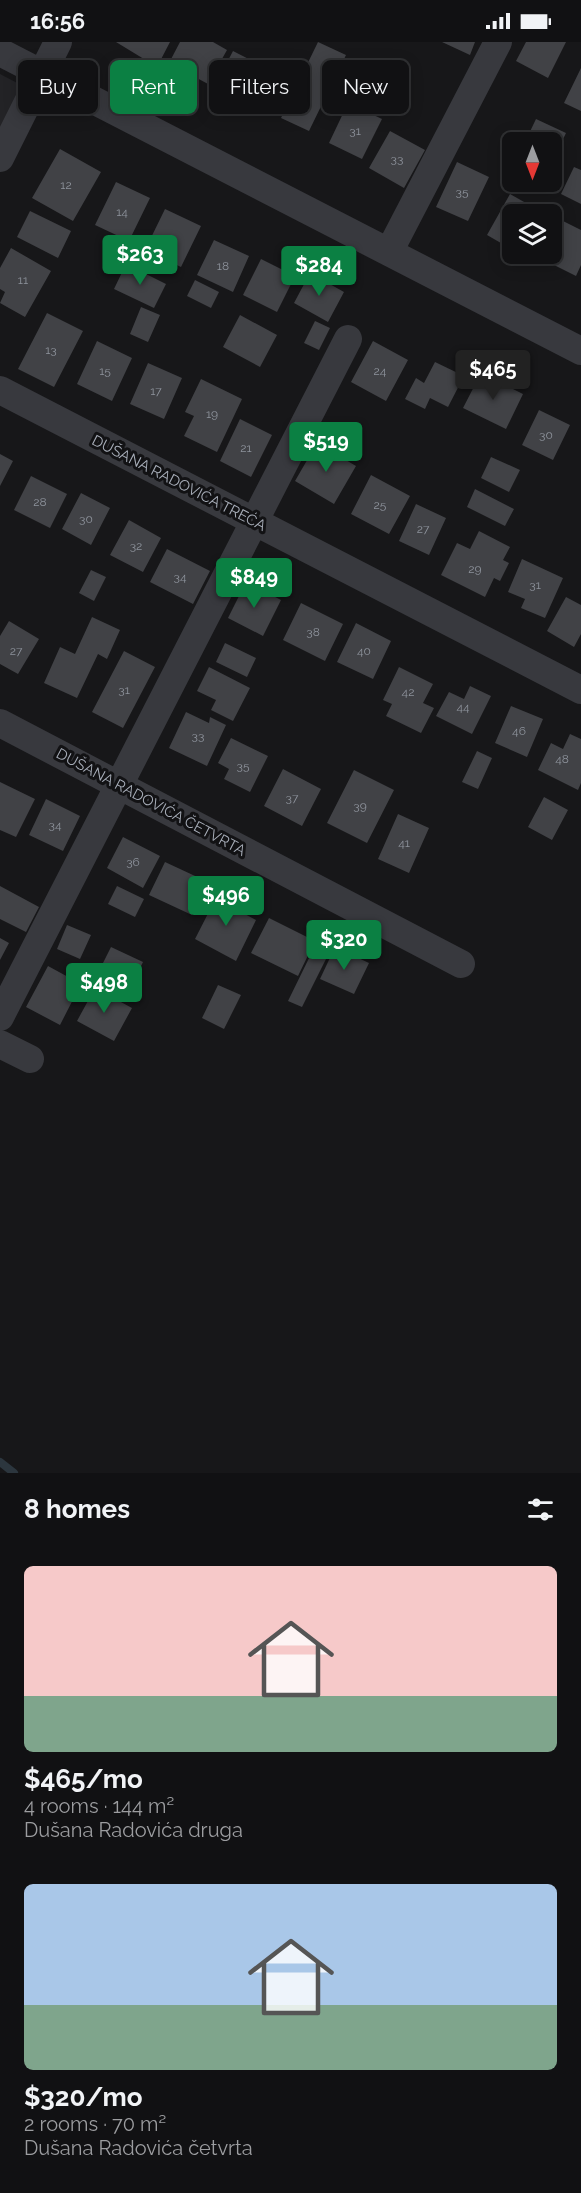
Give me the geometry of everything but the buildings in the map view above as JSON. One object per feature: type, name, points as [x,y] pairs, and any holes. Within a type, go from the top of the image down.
[{"type":"street","points":[[49,60],[58,42]]},
{"type":"street","points":[[389,252],[498,42]]},
{"type":"street","points":[[0,52],[18,61]]},
{"type":"street","points":[[98,102],[581,351]]},
{"type":"street","points":[[0,158],[22,114]]},
{"type":"street","points":[[0,1017],[348,339]]},
{"type":"street","name":"DUŠANA RADOVIĆA TREĆA","points":[[0,390],[581,690]]},
{"type":"street","name":"DUŠANA RADOVIĆA ČETVRTA","points":[[0,723],[461,964]]},
{"type":"street","points":[[0,1044],[30,1059]]},
{"type":"shaded area","points":[[0,74],[18,83],[18,96],[0,131]]},
{"type":"waterway","points":[[0,1462],[14,1473]]}]
